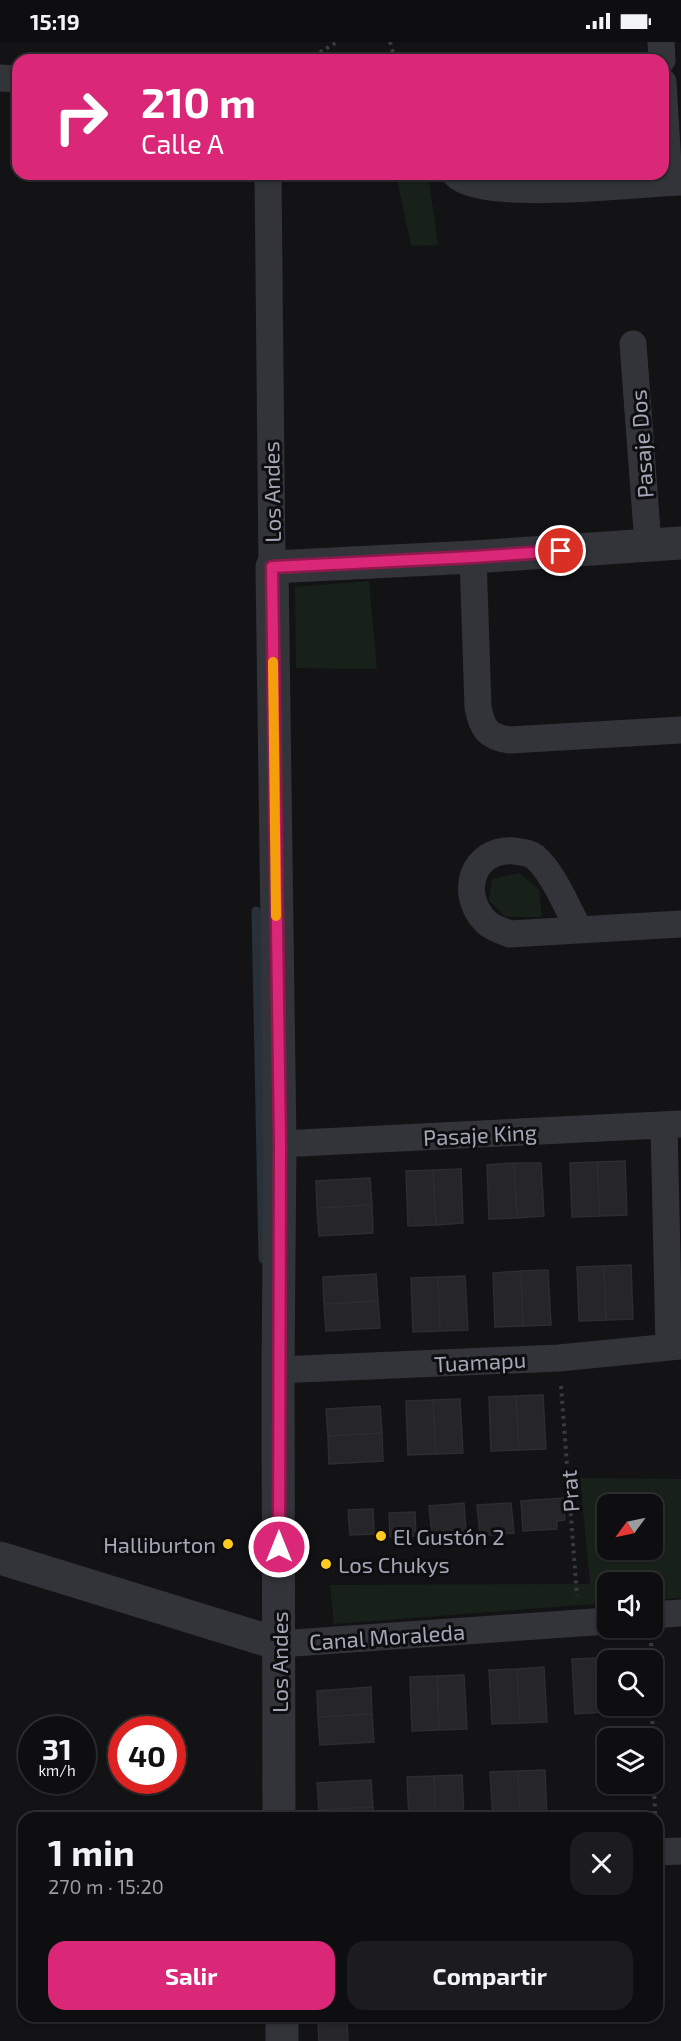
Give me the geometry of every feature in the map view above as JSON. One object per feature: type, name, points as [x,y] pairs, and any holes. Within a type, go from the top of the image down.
[{"type":"street","points":[[462,180],[472,185],[498,189],[561,181],[675,182],[669,132]]},
{"type":"street","name":"Los Andes","points":[[268,180],[280,1144],[279,1812]]},
{"type":"street","name":"Pasaje Dos","points":[[633,344],[648,544]]},
{"type":"street","points":[[272,567],[681,543]]},
{"type":"street","points":[[473,557],[477,707],[485,730],[497,738],[510,740],[681,730]]},
{"type":"street","points":[[579,929],[681,924]]},
{"type":"street","points":[[672,1125],[675,1347]]},
{"type":"street","name":"Pasaje King","points":[[280,1144],[672,1125]]},
{"type":"street","name":"Tuamapu","points":[[278,1370],[559,1358],[675,1347]]},
{"type":"street","name":"Canal Moraleda","points":[[0,1558],[279,1644],[597,1622]]},
{"type":"street","points":[[663,1614],[681,1613]]},
{"type":"street","points":[[663,1852],[681,1851]]},
{"type":"street","points":[[282,2022],[282,2041]]},
{"type":"path","points":[[317,54],[337,42]]},
{"type":"path","name":"Prat","points":[[559,1358],[579,1624]]},
{"type":"path","points":[[652,1716],[655,1812]]},
{"type":"shaded area","points":[[397,180],[429,180],[438,245],[411,246]]},
{"type":"shaded area","points":[[369,581],[377,669],[296,668],[295,587]]},
{"type":"shaded area","points":[[519,873],[539,889],[542,917],[505,917],[489,900],[492,879]]},
{"type":"shaded area","points":[[580,1478],[681,1479],[681,1598],[663,1599],[663,1572],[597,1572],[597,1604],[334,1624],[330,1585],[590,1584]]},
{"type":"building","points":[[625,1161],[627,1215],[600,1216],[597,1162]]},
{"type":"building","points":[[597,1162],[600,1216],[572,1217],[570,1163]]},
{"type":"building","points":[[514,1163],[541,1163],[544,1216],[517,1218]]},
{"type":"building","points":[[514,1163],[517,1218],[489,1219],[487,1165]]},
{"type":"building","points":[[461,1169],[463,1223],[436,1225],[433,1170]]},
{"type":"building","points":[[433,1170],[436,1225],[408,1226],[406,1171]]},
{"type":"building","points":[[370,1178],[372,1205],[317,1208],[316,1181]]},
{"type":"building","points":[[372,1205],[373,1233],[319,1236],[317,1208]]},
{"type":"building","points":[[631,1265],[633,1319],[606,1320],[604,1266]]},
{"type":"building","points":[[604,1266],[606,1320],[579,1321],[577,1267]]},
{"type":"building","points":[[548,1270],[551,1325],[523,1326],[521,1271]]},
{"type":"building","points":[[521,1271],[523,1326],[495,1327],[493,1273]]},
{"type":"building","points":[[376,1274],[378,1301],[324,1304],[323,1277]]},
{"type":"building","points":[[465,1276],[468,1330],[440,1331],[438,1277]]},
{"type":"building","points":[[438,1277],[440,1331],[413,1332],[411,1278]]},
{"type":"building","points":[[378,1301],[380,1328],[326,1331],[324,1304]]},
{"type":"building","points":[[543,1395],[546,1449],[519,1450],[516,1396]]},
{"type":"building","points":[[516,1396],[519,1450],[491,1451],[489,1397]]},
{"type":"building","points":[[460,1399],[463,1453],[436,1454],[433,1400]]},
{"type":"building","points":[[433,1400],[436,1454],[408,1455],[406,1401]]},
{"type":"building","points":[[380,1406],[382,1433],[328,1436],[326,1409]]},
{"type":"building","points":[[382,1433],[383,1461],[329,1464],[328,1436]]},
{"type":"building","points":[[563,1498],[565,1520],[557,1521],[557,1529],[523,1531],[521,1501]]},
{"type":"building","points":[[464,1503],[466,1533],[432,1536],[429,1506]]},
{"type":"building","points":[[511,1503],[514,1533],[480,1536],[477,1505]]},
{"type":"building","points":[[373,1509],[374,1534],[350,1535],[348,1510]]},
{"type":"building","points":[[415,1512],[416,1536],[390,1537],[389,1513]]},
{"type":"building","points":[[597,1658],[597,1712],[575,1714],[572,1659]]},
{"type":"building","points":[[544,1667],[547,1722],[520,1723],[517,1669]]},
{"type":"building","points":[[517,1669],[520,1723],[492,1724],[489,1670]]},
{"type":"building","points":[[464,1675],[467,1729],[439,1730],[437,1676]]},
{"type":"building","points":[[437,1676],[439,1730],[412,1731],[410,1677]]},
{"type":"building","points":[[371,1687],[372,1714],[318,1717],[317,1691]]},
{"type":"building","points":[[372,1714],[374,1742],[320,1745],[318,1717]]},
{"type":"building","points":[[545,1770],[547,1812],[520,1812],[518,1771]]},
{"type":"building","points":[[518,1771],[520,1812],[493,1812],[490,1772]]},
{"type":"building","points":[[462,1775],[464,1812],[436,1812],[434,1776]]},
{"type":"building","points":[[434,1776],[436,1812],[409,1812],[407,1777]]},
{"type":"building","points":[[371,1780],[373,1807],[319,1810],[317,1783]]},
{"type":"building","points":[[373,1807],[373,1812],[319,1812],[319,1810]]},
{"type":"building","points":[[347,2022],[348,2041],[319,2041],[318,2024]]},
{"type":"waterway","points":[[256,911],[263,1259]]},
{"type":"slow traffic","points":[[273,662],[276,916]]},
{"type":"place","name":"El Gustón 2","points":[[381,1536]]},
{"type":"place","name":"Halliburton","points":[[228,1544]]},
{"type":"place","name":"Los Chukys","points":[[326,1564]]},
{"type":"route","points":[[279,1547],[280,1144],[272,567],[561,551]]}]
